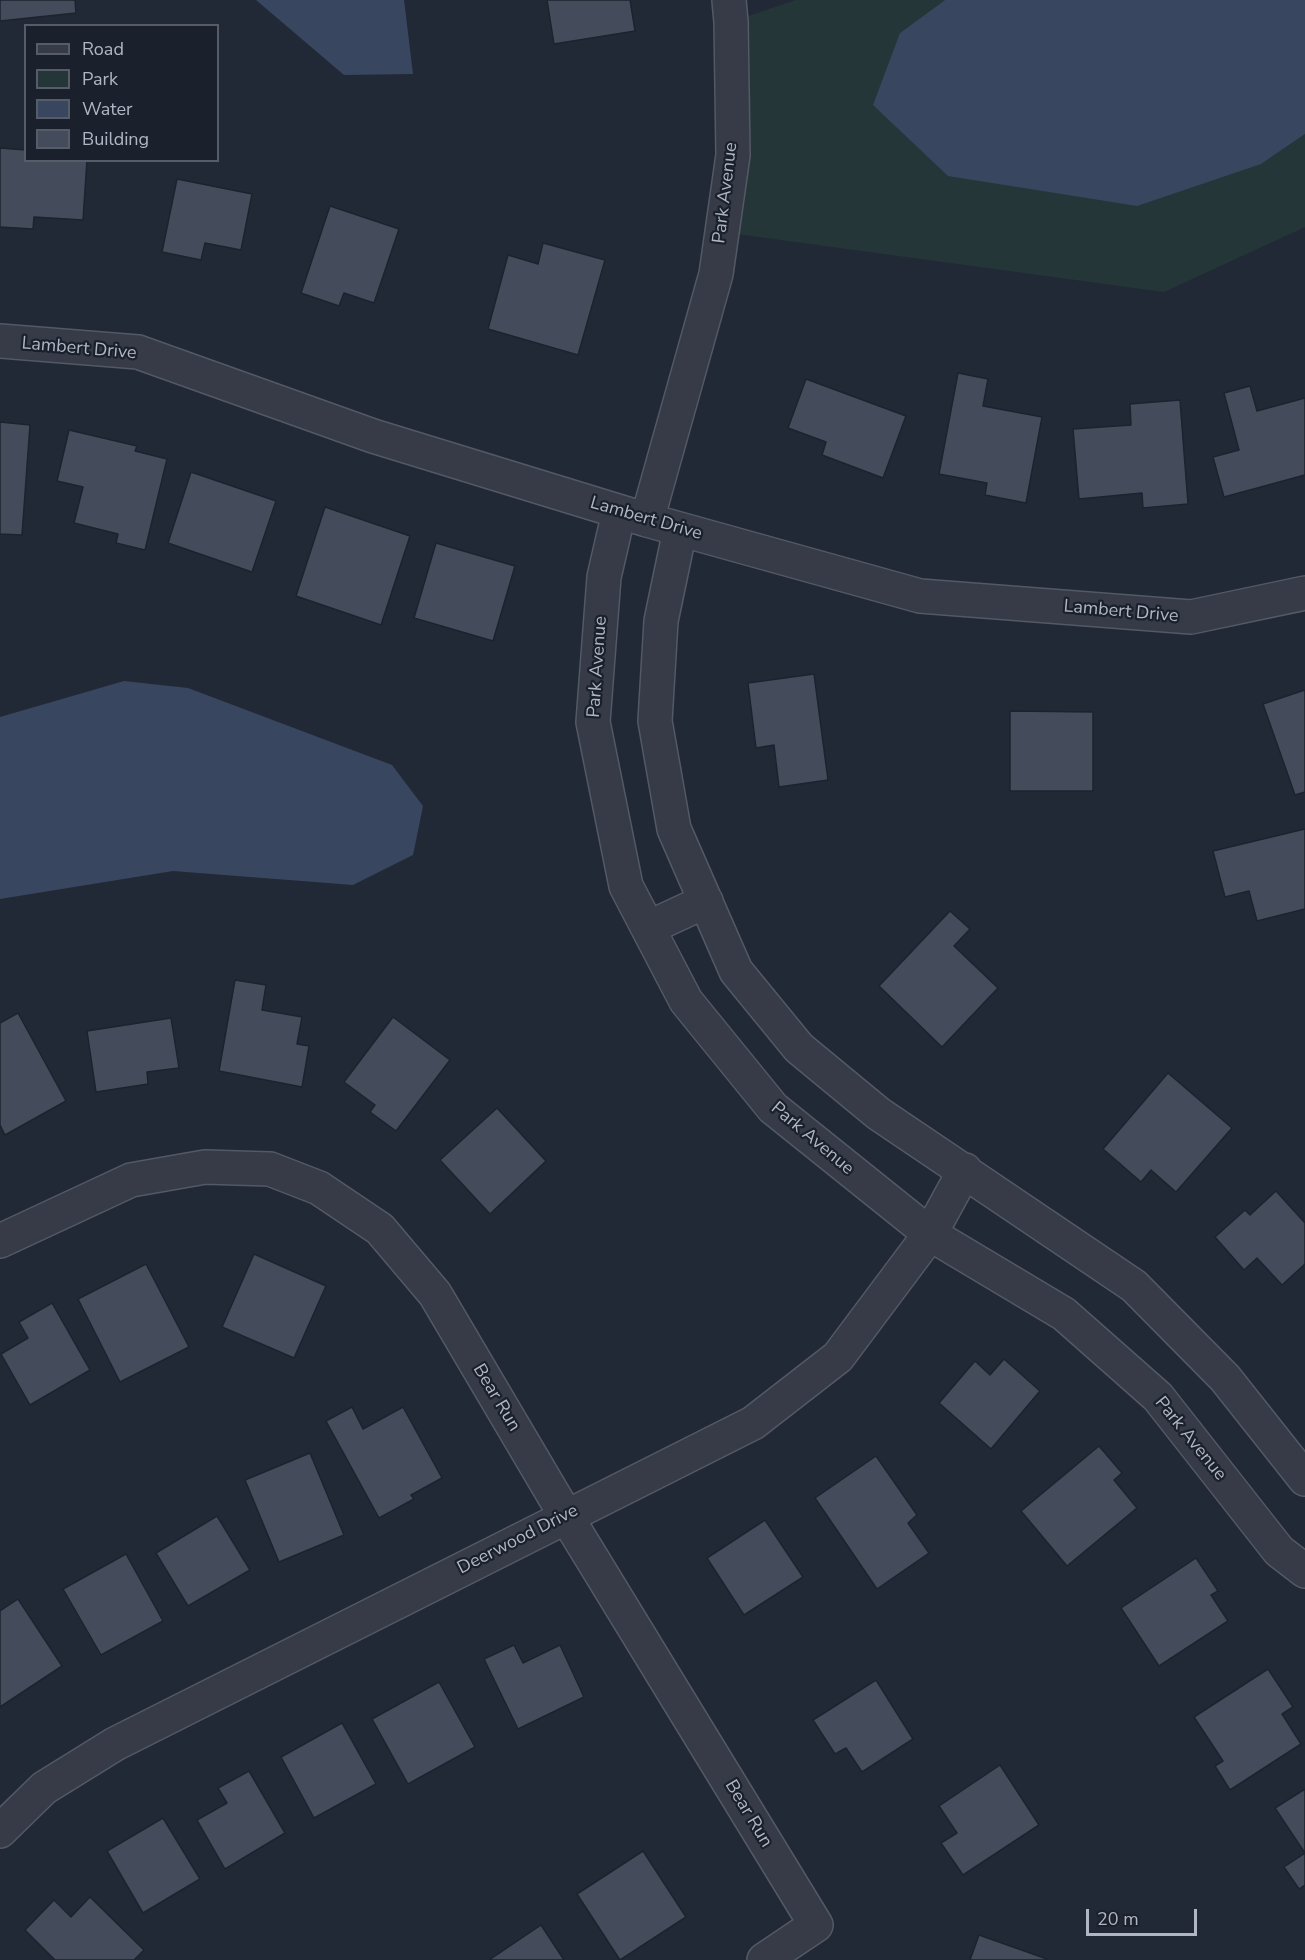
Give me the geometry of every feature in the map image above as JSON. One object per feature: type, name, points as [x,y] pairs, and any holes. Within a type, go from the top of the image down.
[{"type":"street","name":"Park Avenue","points":[[729,0],[733,155],[717,263],[633,516],[604,577],[593,722],[626,886],[686,1001],[773,1108],[930,1234],[1064,1314],[1158,1397],[1279,1551],[1305,1570]]},
{"type":"street","name":"Lambert Drive","points":[[0,341],[138,352],[373,436],[680,530],[920,596],[1191,617],[1305,593]]},
{"type":"street","points":[[680,530],[661,621],[655,721],[674,829],[736,971],[799,1048],[879,1114],[1134,1286],[1225,1378],[1305,1479]]},
{"type":"street","points":[[648,928],[706,901]]},
{"type":"street","name":"Bear Run","points":[[0,1241],[131,1180],[205,1167],[270,1168],[319,1188],[380,1228],[435,1294],[566,1516],[816,1925],[764,1960]]},
{"type":"street","name":"Deerwood Drive","points":[[0,1831],[44,1788],[115,1744],[753,1423],[838,1357],[930,1234],[965,1170]]},
{"type":"green space","points":[[796,0],[945,0],[900,33],[1261,164],[1305,134],[1305,227],[1164,292],[722,232],[731,22]]},
{"type":"water","points":[[256,0],[404,0],[413,74],[344,75]]},
{"type":"water","points":[[945,0],[1305,0],[1305,134],[1261,164],[1137,206],[948,176],[873,105],[900,33]]},
{"type":"water","points":[[124,681],[188,688],[392,765],[423,806],[413,855],[353,885],[173,871],[0,899],[0,717]]},
{"type":"building","points":[[0,0],[75,0],[76,13],[0,21]]},
{"type":"building","points":[[547,0],[630,0],[635,31],[554,44]]},
{"type":"building","points":[[0,148],[24,150],[24,162],[87,162],[83,220],[34,217],[33,229],[0,227]]},
{"type":"building","points":[[177,179],[252,194],[241,250],[205,243],[201,260],[162,252]]},
{"type":"building","points":[[330,206],[399,229],[374,303],[344,293],[339,306],[301,293]]},
{"type":"building","points":[[543,243],[605,260],[578,355],[488,329],[508,255],[538,264]]},
{"type":"building","points":[[958,373],[988,379],[983,406],[1042,417],[1026,503],[985,495],[987,483],[939,474]]},
{"type":"building","points":[[806,379],[906,416],[883,478],[822,455],[826,442],[788,428]]},
{"type":"building","points":[[1250,386],[1257,411],[1305,398],[1305,475],[1224,497],[1213,457],[1239,450],[1224,393]]},
{"type":"building","points":[[1180,400],[1188,504],[1143,508],[1142,493],[1079,499],[1073,429],[1131,425],[1130,404]]},
{"type":"building","points":[[0,422],[30,425],[22,535],[0,534]]},
{"type":"building","points":[[69,430],[137,446],[135,451],[167,459],[145,550],[116,543],[118,534],[74,523],[83,487],[57,481]]},
{"type":"building","points":[[191,472],[276,501],[252,572],[168,543]]},
{"type":"building","points":[[325,507],[410,536],[381,625],[296,596]]},
{"type":"building","points":[[436,543],[515,566],[493,641],[414,618]]},
{"type":"building","points":[[814,674],[828,780],[779,787],[774,745],[756,748],[748,683]]},
{"type":"building","points":[[1305,690],[1305,792],[1295,795],[1263,704]]},
{"type":"building","points":[[1010,711],[1093,712],[1093,791],[1010,791]]},
{"type":"building","points":[[1305,829],[1305,909],[1257,921],[1249,891],[1225,897],[1213,851]]},
{"type":"building","points":[[950,911],[970,929],[954,946],[998,988],[942,1047],[879,986]]},
{"type":"building","points":[[235,980],[266,985],[262,1010],[302,1017],[297,1044],[309,1046],[302,1087],[219,1071]]},
{"type":"building","points":[[18,1013],[66,1101],[5,1135],[0,1125],[0,1023]]},
{"type":"building","points":[[393,1017],[450,1060],[396,1131],[370,1112],[375,1105],[344,1082]]},
{"type":"building","points":[[171,1018],[179,1068],[147,1072],[148,1084],[96,1092],[87,1031]]},
{"type":"building","points":[[1168,1073],[1232,1128],[1176,1192],[1151,1170],[1141,1182],[1103,1149]]},
{"type":"building","points":[[497,1108],[546,1161],[490,1214],[440,1160]]},
{"type":"building","points":[[1276,1191],[1305,1223],[1305,1264],[1282,1285],[1257,1258],[1244,1270],[1215,1237],[1245,1210],[1250,1215]]},
{"type":"building","points":[[254,1254],[326,1286],[294,1358],[222,1327]]},
{"type":"building","points":[[146,1264],[189,1347],[120,1382],[78,1299]]},
{"type":"building","points":[[52,1303],[90,1370],[30,1405],[1,1354],[28,1338],[19,1322]]},
{"type":"building","points":[[1004,1359],[1040,1391],[991,1449],[939,1403],[975,1361],[990,1375]]},
{"type":"building","points":[[352,1407],[363,1429],[403,1407],[442,1478],[411,1495],[414,1499],[379,1518],[326,1421]]},
{"type":"building","points":[[1099,1446],[1122,1473],[1114,1480],[1137,1508],[1067,1566],[1021,1511]]},
{"type":"building","points":[[310,1453],[344,1535],[279,1562],[245,1480]]},
{"type":"building","points":[[876,1456],[917,1515],[908,1523],[929,1553],[877,1589],[815,1498]]},
{"type":"building","points":[[217,1516],[250,1570],[188,1606],[156,1553]]},
{"type":"building","points":[[765,1520],[803,1577],[744,1615],[707,1558]]},
{"type":"building","points":[[126,1554],[163,1621],[101,1655],[63,1589]]},
{"type":"building","points":[[1196,1558],[1218,1591],[1211,1595],[1228,1621],[1159,1666],[1121,1608]]},
{"type":"building","points":[[18,1599],[62,1666],[0,1707],[0,1611]]},
{"type":"building","points":[[514,1645],[523,1663],[560,1645],[584,1697],[518,1729],[484,1659]]},
{"type":"building","points":[[1268,1669],[1293,1707],[1282,1714],[1301,1744],[1230,1790],[1215,1766],[1223,1761],[1194,1717]]},
{"type":"building","points":[[876,1680],[913,1739],[862,1772],[846,1748],[835,1754],[813,1720]]},
{"type":"building","points":[[439,1682],[475,1747],[408,1784],[372,1719]]},
{"type":"building","points":[[342,1723],[376,1784],[314,1818],[281,1757]]},
{"type":"building","points":[[1000,1765],[1039,1825],[963,1875],[941,1843],[957,1833],[939,1806]]},
{"type":"building","points":[[249,1771],[285,1833],[225,1869],[197,1820],[227,1803],[218,1788]]},
{"type":"building","points":[[1305,1789],[1305,1853],[1275,1808]]},
{"type":"building","points":[[163,1818],[200,1879],[143,1913],[107,1851]]},
{"type":"building","points":[[643,1851],[686,1917],[620,1960],[577,1894]]},
{"type":"building","points":[[1305,1853],[1305,1885],[1299,1889],[1284,1867]]},
{"type":"building","points":[[90,1897],[144,1950],[134,1960],[55,1960],[25,1930],[54,1900],[71,1917]]},
{"type":"building","points":[[541,1925],[564,1960],[489,1960]]},
{"type":"building","points":[[979,1935],[1047,1959],[970,1960]]}]
